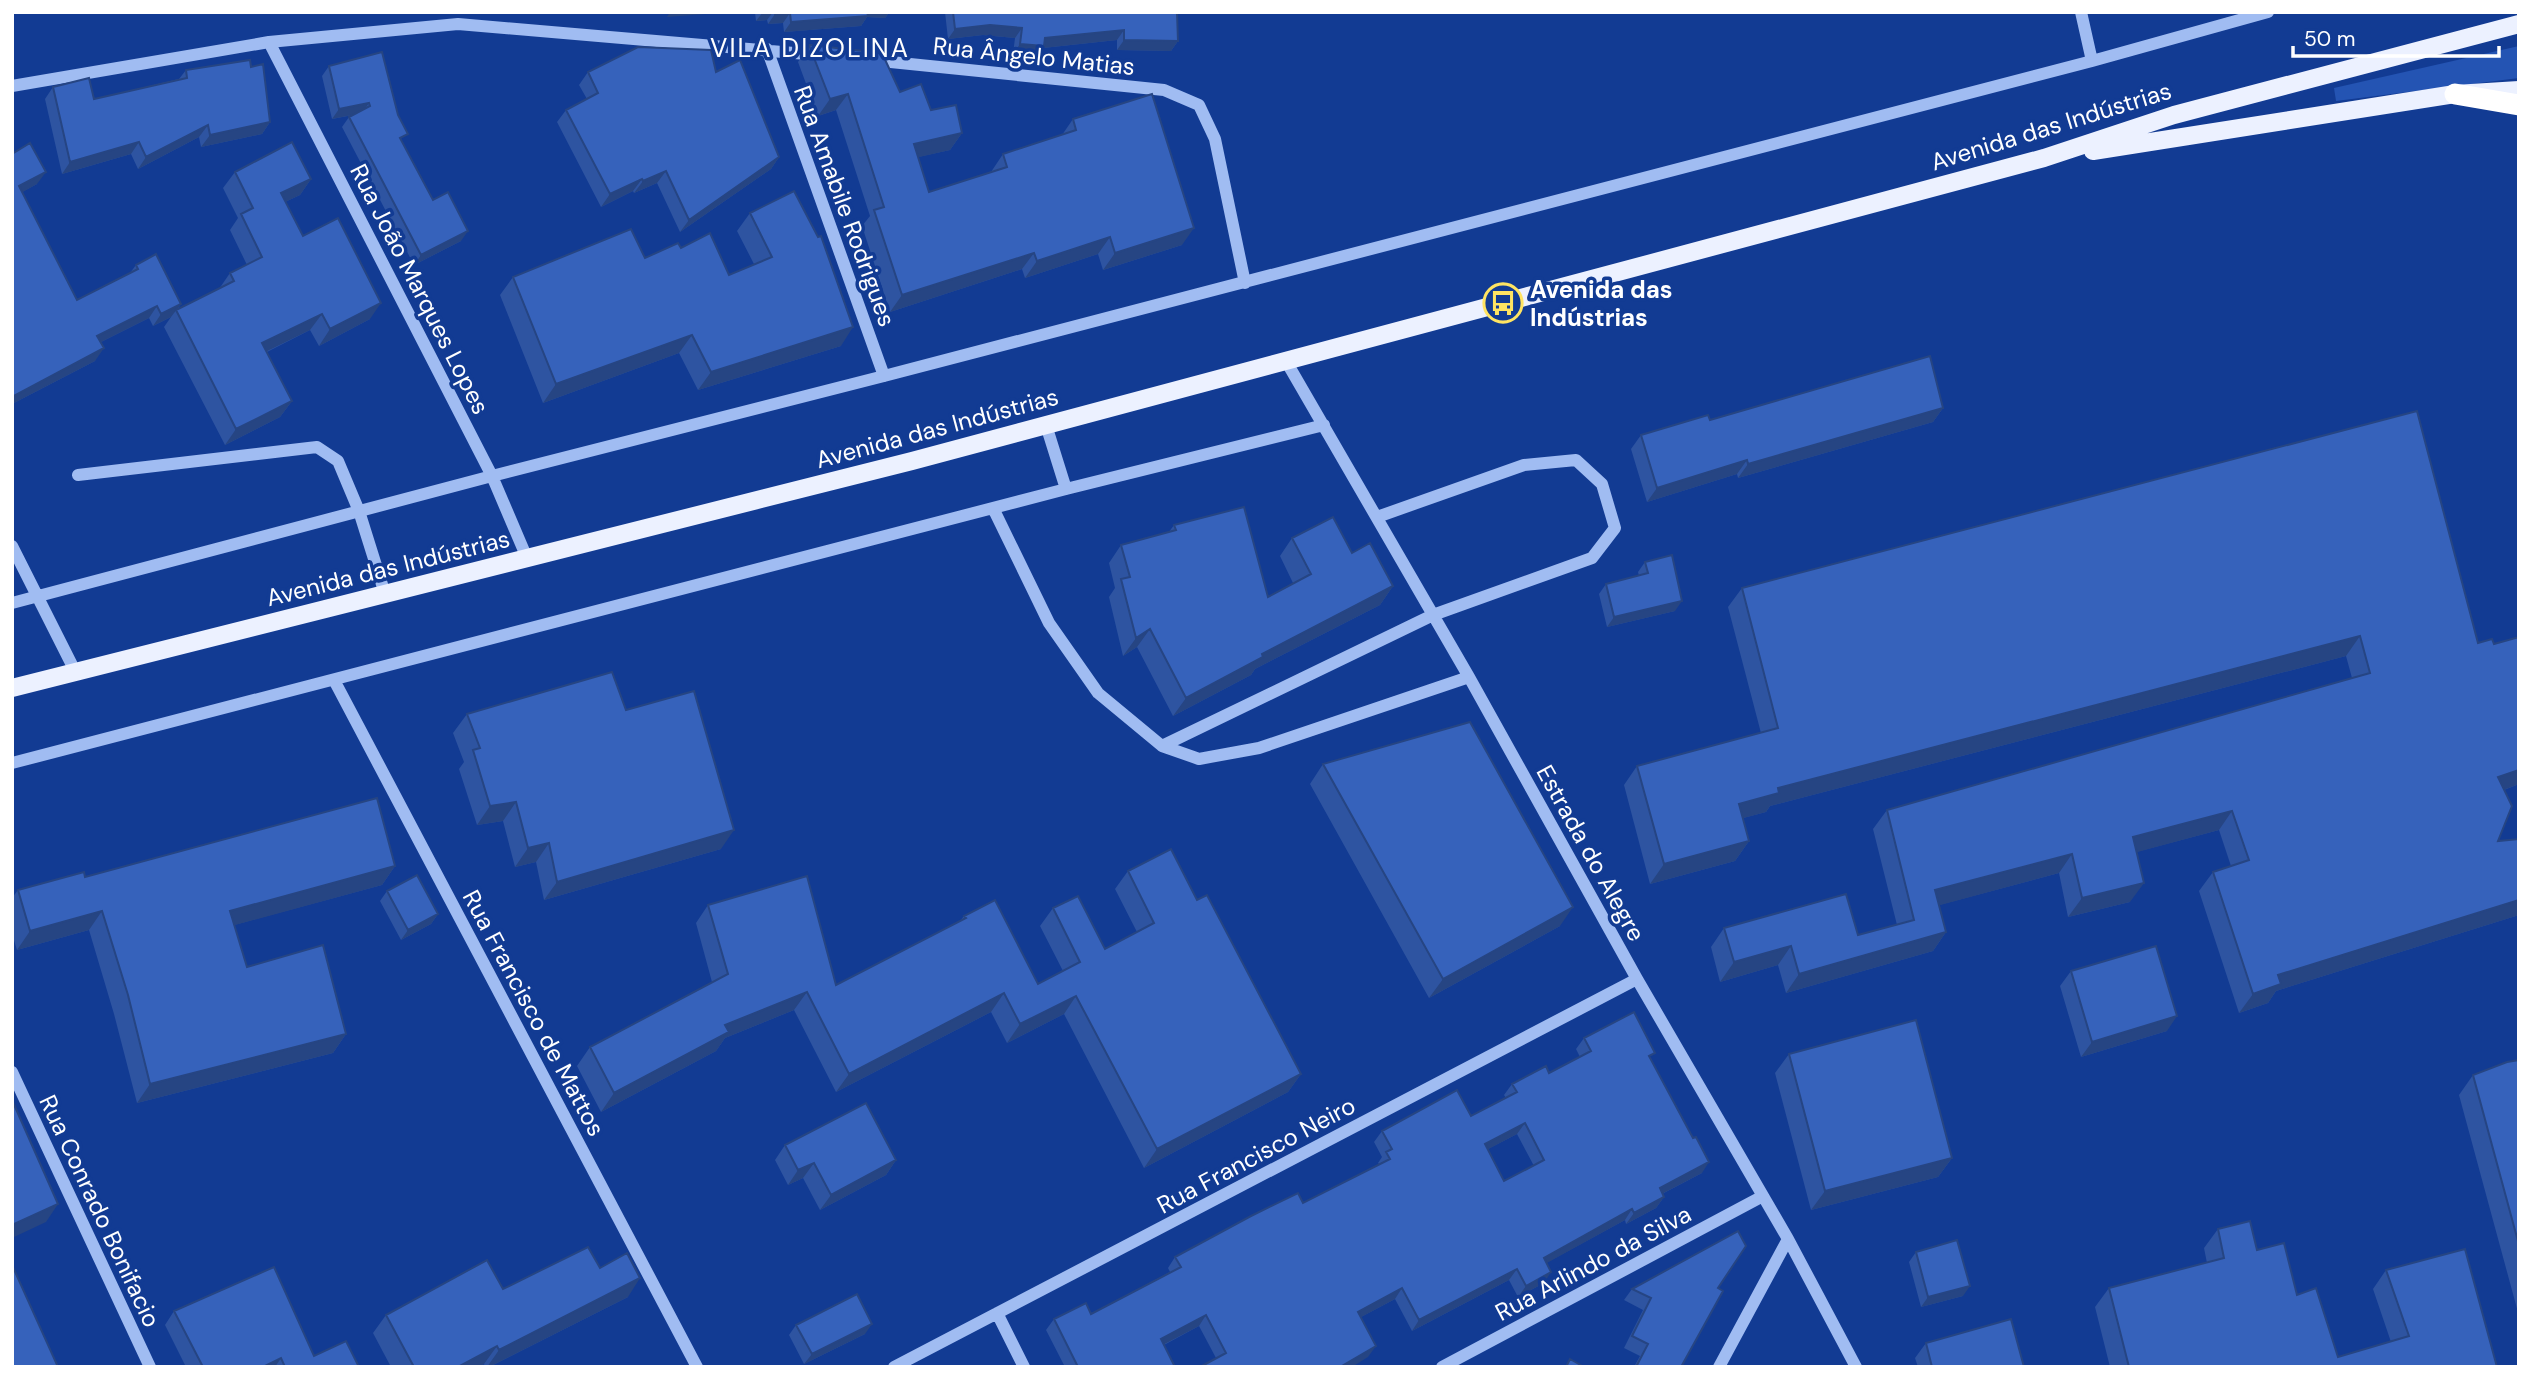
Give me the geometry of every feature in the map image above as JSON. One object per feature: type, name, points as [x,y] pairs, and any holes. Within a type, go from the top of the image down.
[{"type":"highway","points":[[2455,94],[2519,105]]},
{"type":"main road","name":"Avenida das Indústrias","points":[[12,688],[1046,425],[2044,158],[2174,114],[2519,24]]},
{"type":"main road","points":[[2044,158],[2455,94],[2519,90]]},
{"type":"street","points":[[2081,12],[2092,61]]},
{"type":"street","points":[[12,603],[492,476],[1245,283],[2092,61],[2268,12]]},
{"type":"street","points":[[12,86],[269,42],[458,24],[835,56]]},
{"type":"street","name":"Rua João Marques Lopes","points":[[269,42],[492,476],[527,558]]},
{"type":"street","name":"Rua Amabile Rodrigues","points":[[766,49],[884,376]]},
{"type":"street","name":"Rua Ângelo Matias","points":[[862,59],[1164,90],[1199,105],[1215,139],[1245,283]]},
{"type":"street","name":"Estrada do Alegre","points":[[1286,361],[1788,1239],[1856,1367]]},
{"type":"street","points":[[1046,425],[1066,489]]},
{"type":"street","points":[[12,763],[1066,489],[1324,425]]},
{"type":"street","points":[[78,475],[317,447],[338,461],[359,511],[385,594]]},
{"type":"street","points":[[1162,746],[1433,615],[1592,558],[1615,528],[1602,484],[1576,460],[1524,464],[1377,517]]},
{"type":"street","points":[[993,508],[1049,622],[1098,693],[1162,746],[1199,759],[1259,748],[1469,677]]},
{"type":"street","points":[[12,547],[75,671]]},
{"type":"street","name":"Rua Francisco de Mattos","points":[[334,680],[697,1367]]},
{"type":"street","name":"Rua Francisco Neiro","points":[[894,1367],[1637,979]]},
{"type":"street","name":"Rua Conrado Bonifacio","points":[[12,1072],[150,1367]]},
{"type":"street","name":"Rua Arlindo da Silva","points":[[1442,1367],[1763,1196]]},
{"type":"street","points":[[1719,1367],[1788,1239]]},
{"type":"street","points":[[997,1313],[1024,1367]]},
{"type":"shaded area","points":[[2519,46],[2519,78],[2336,101],[2334,88]]},
{"type":"building","points":[[774,12],[867,12],[868,16],[791,22],[790,13]]},
{"type":"building","points":[[953,12],[1177,12],[1178,41],[1124,40],[1124,30],[1045,38],[1044,46],[1020,44],[1022,28],[990,25],[955,29]]},
{"type":"building","points":[[809,45],[882,53],[900,92],[921,84],[931,110],[956,105],[962,133],[914,144],[929,192],[1007,167],[1003,154],[1076,130],[1073,119],[1152,94],[1194,228],[1115,253],[1110,237],[1037,261],[1034,253],[902,295],[874,210],[884,207],[848,94],[830,99]]},
{"type":"building","points":[[638,47],[711,50],[716,72],[740,60],[779,157],[689,220],[666,171],[610,194],[566,110],[598,93],[588,72]]},
{"type":"building","points":[[382,52],[398,115],[408,134],[400,138],[433,200],[448,192],[468,231],[421,255],[349,117],[370,106],[369,103],[339,109],[329,66]]},
{"type":"building","points":[[250,60],[251,67],[263,64],[270,122],[210,135],[208,125],[146,157],[139,142],[70,162],[53,87],[89,78],[94,99],[187,78],[186,70]]},
{"type":"building","points":[[292,142],[311,179],[281,193],[303,236],[338,218],[381,303],[330,329],[322,314],[262,343],[292,401],[236,429],[176,310],[234,281],[230,273],[262,257],[241,214],[253,208],[235,172]]},
{"type":"building","points":[[30,143],[46,172],[19,186],[77,300],[138,269],[136,265],[156,254],[181,304],[161,314],[157,306],[97,336],[104,348],[12,397],[12,154]]},
{"type":"building","points":[[794,191],[818,237],[821,236],[853,327],[711,372],[692,335],[556,384],[513,277],[631,229],[645,258],[678,243],[681,248],[710,233],[729,275],[772,257],[750,213]]},
{"type":"building","points":[[1930,356],[1943,408],[1748,464],[1747,460],[1657,488],[1641,435],[1708,415],[1710,420]]},
{"type":"building","points":[[2417,411],[2478,643],[2492,639],[2494,644],[2519,637],[2519,770],[2498,777],[2512,806],[2498,841],[2519,839],[2519,900],[2278,975],[2281,984],[2253,994],[2213,872],[2249,860],[2232,811],[2133,837],[2144,883],[2082,898],[2072,854],[1935,890],[1946,932],[1799,974],[1791,946],[1734,962],[1724,928],[1846,894],[1858,935],[1914,920],[1887,810],[2370,673],[2360,636],[1778,788],[1779,793],[1739,804],[1749,841],[1664,864],[1637,766],[1778,728],[1742,588]]},
{"type":"building","points":[[1244,507],[1268,597],[1311,574],[1292,538],[1333,517],[1352,553],[1370,543],[1393,586],[1262,654],[1263,657],[1186,698],[1150,629],[1136,638],[1121,579],[1130,577],[1121,545],[1176,530],[1174,525]]},
{"type":"building","points":[[1672,555],[1682,601],[1614,617],[1606,584],[1648,573],[1645,562]]},
{"type":"building","points":[[612,672],[626,710],[694,691],[734,830],[557,882],[549,843],[528,848],[516,802],[490,806],[473,750],[480,748],[467,714]]},
{"type":"building","points":[[1470,722],[1573,907],[1443,979],[1323,764]]},
{"type":"building","points":[[377,798],[395,866],[230,911],[247,967],[323,945],[346,1034],[150,1084],[128,995],[102,911],[30,931],[18,890],[84,872],[85,877]]},
{"type":"building","points":[[1171,849],[1197,900],[1207,895],[1301,1074],[1157,1149],[1076,996],[1020,1024],[1004,993],[849,1074],[807,992],[725,1025],[729,1032],[614,1093],[590,1047],[728,974],[708,905],[807,876],[836,985],[966,918],[964,916],[995,900],[1038,984],[1080,962],[1053,908],[1078,896],[1105,949],[1154,923],[1128,871]]},
{"type":"building","points":[[417,875],[438,914],[408,930],[387,891]]},
{"type":"building","points":[[2156,946],[2177,1016],[2092,1042],[2071,971]]},
{"type":"building","points":[[1634,1012],[1655,1053],[1649,1056],[1693,1138],[1696,1137],[1709,1162],[1660,1188],[1664,1197],[1634,1213],[1632,1209],[1544,1258],[1551,1272],[1526,1286],[1517,1269],[1419,1320],[1402,1288],[1358,1312],[1376,1346],[1340,1367],[1200,1367],[1226,1353],[1206,1315],[1161,1339],[1175,1367],[1078,1367],[1054,1319],[1086,1303],[1091,1314],[1181,1267],[1175,1257],[1251,1216],[1298,1193],[1303,1203],[1390,1159],[1386,1152],[1392,1149],[1382,1131],[1457,1090],[1471,1116],[1517,1092],[1512,1084],[1546,1066],[1549,1073],[1591,1051],[1584,1038]],"holes":[[[1525,1123],[1544,1160],[1504,1181],[1485,1144]]]},
{"type":"building","points":[[1916,1020],[1952,1158],[1825,1191],[1789,1054]]},
{"type":"building","points":[[2519,1060],[2519,1245],[2473,1075]]},
{"type":"building","points":[[12,1100],[58,1204],[12,1225]]},
{"type":"building","points":[[866,1103],[896,1160],[831,1195],[814,1163],[798,1170],[785,1145]]},
{"type":"building","points":[[2250,1221],[2257,1250],[2284,1243],[2297,1295],[2316,1288],[2338,1357],[2409,1336],[2386,1270],[2465,1249],[2497,1367],[2129,1367],[2109,1288],[2224,1258],[2218,1229]]},
{"type":"building","points":[[1738,1231],[1746,1246],[1718,1288],[1723,1291],[1681,1367],[1636,1367],[1648,1344],[1632,1336],[1651,1298],[1632,1289]]},
{"type":"building","points":[[1957,1240],[1970,1286],[1928,1297],[1916,1252]]},
{"type":"building","points":[[588,1247],[600,1268],[627,1253],[640,1278],[499,1350],[497,1346],[458,1367],[414,1367],[386,1315],[487,1260],[503,1289]]},
{"type":"building","points":[[12,1265],[58,1367],[12,1367]]},
{"type":"building","points":[[274,1267],[314,1356],[346,1341],[359,1367],[285,1367],[281,1358],[263,1367],[203,1367],[174,1311]]},
{"type":"building","points":[[857,1294],[872,1324],[812,1354],[796,1325]]},
{"type":"building","points":[[2011,1319],[2024,1367],[1932,1367],[1926,1343]]},
{"type":"building","points":[[1570,1359],[1584,1367],[1566,1367]]},
{"type":"place","name":"Avenida das Indústrias","points":[[1503,303]]},
{"type":"district","name":"VILA DIZOLINA","points":[[810,48]]}]
